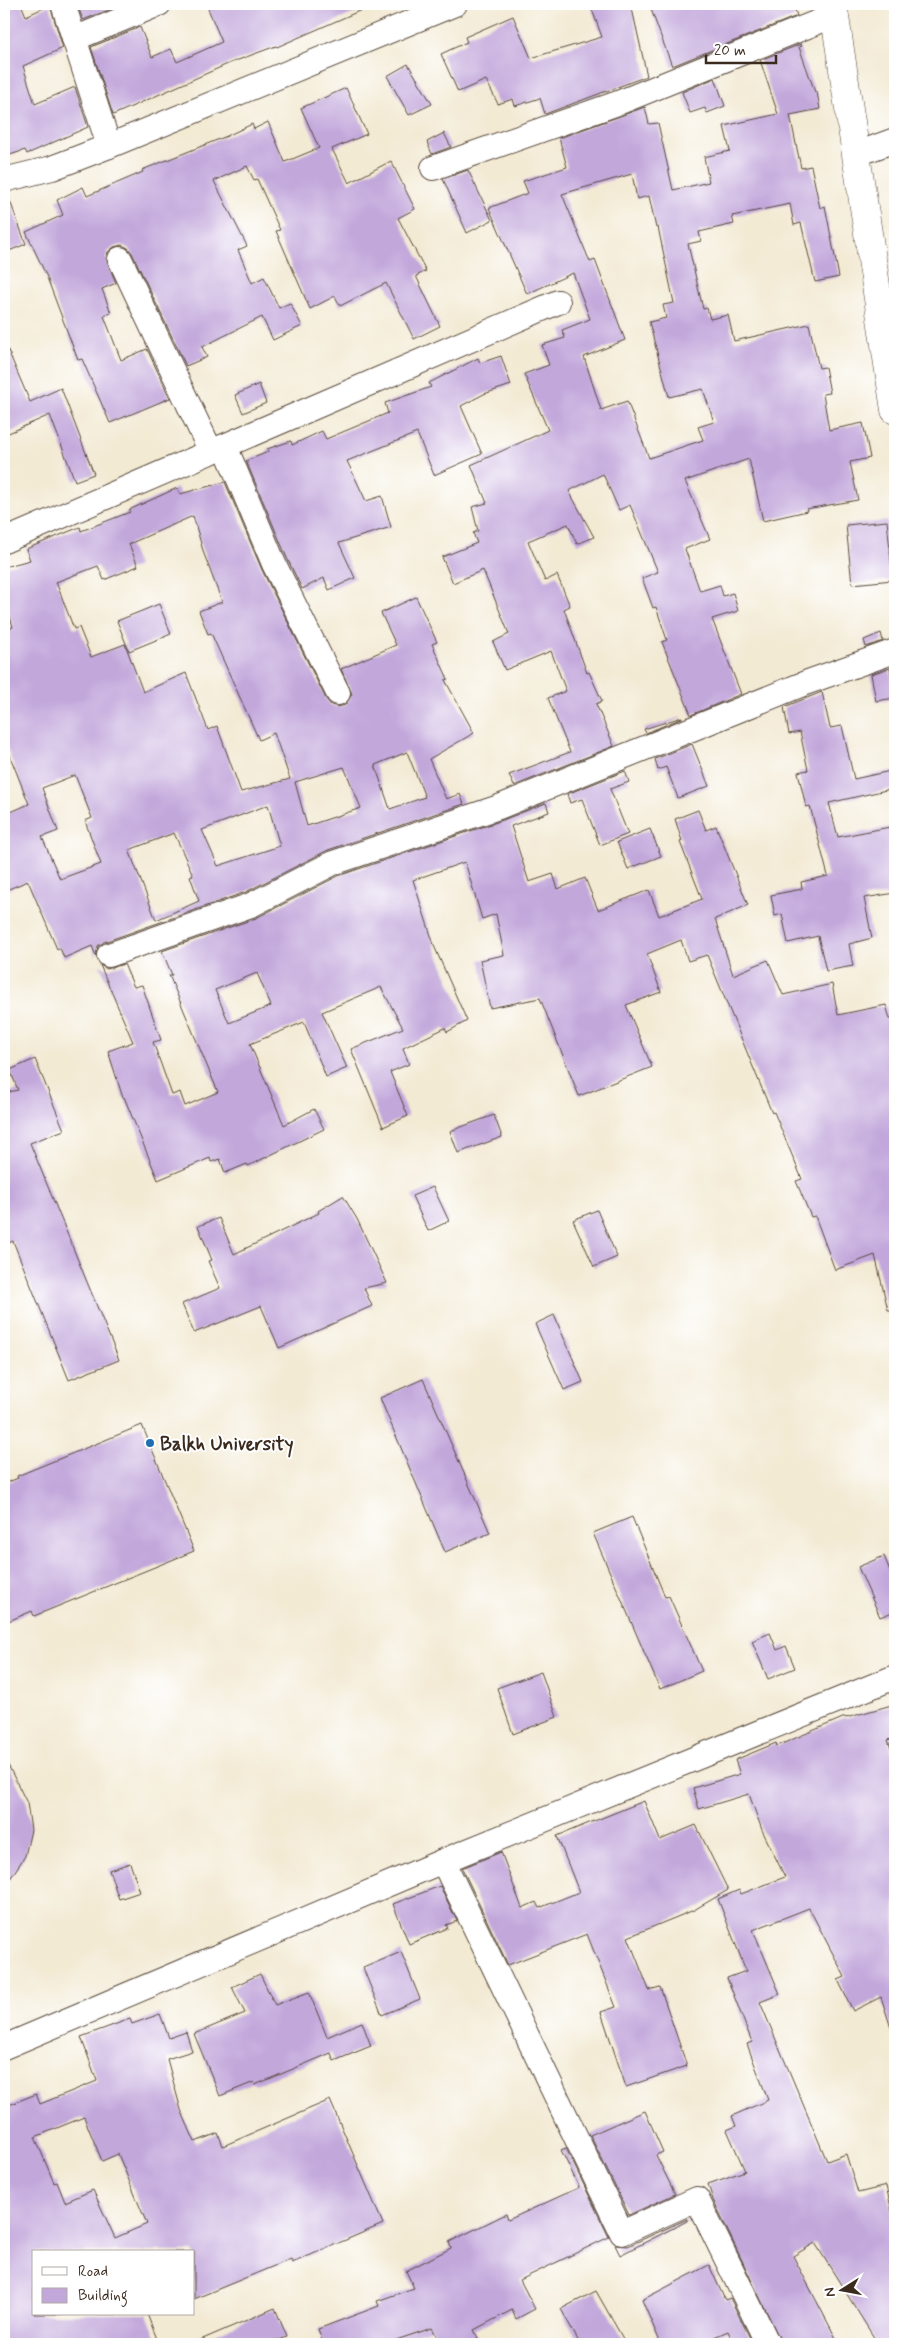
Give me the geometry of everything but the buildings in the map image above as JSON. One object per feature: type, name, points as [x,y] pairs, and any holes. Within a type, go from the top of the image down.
[{"type":"street","points":[[63,4],[109,146]]},
{"type":"street","points":[[74,39],[159,4]]},
{"type":"street","points":[[4,180],[52,168],[109,146],[455,4]]},
{"type":"street","points":[[433,168],[618,103],[834,9],[895,410]]},
{"type":"street","points":[[857,154],[895,140]]},
{"type":"street","points":[[120,258],[218,449],[338,693]]},
{"type":"street","points":[[4,541],[558,302]]},
{"type":"street","points":[[109,955],[251,905],[333,863],[499,807],[808,682],[895,651]]},
{"type":"street","points":[[4,2048],[443,1861],[895,1677]]},
{"type":"street","points":[[443,1861],[622,2233],[697,2199],[768,2344]]},
{"type":"place","name":"Balkh University","points":[[150,1443]]}]
